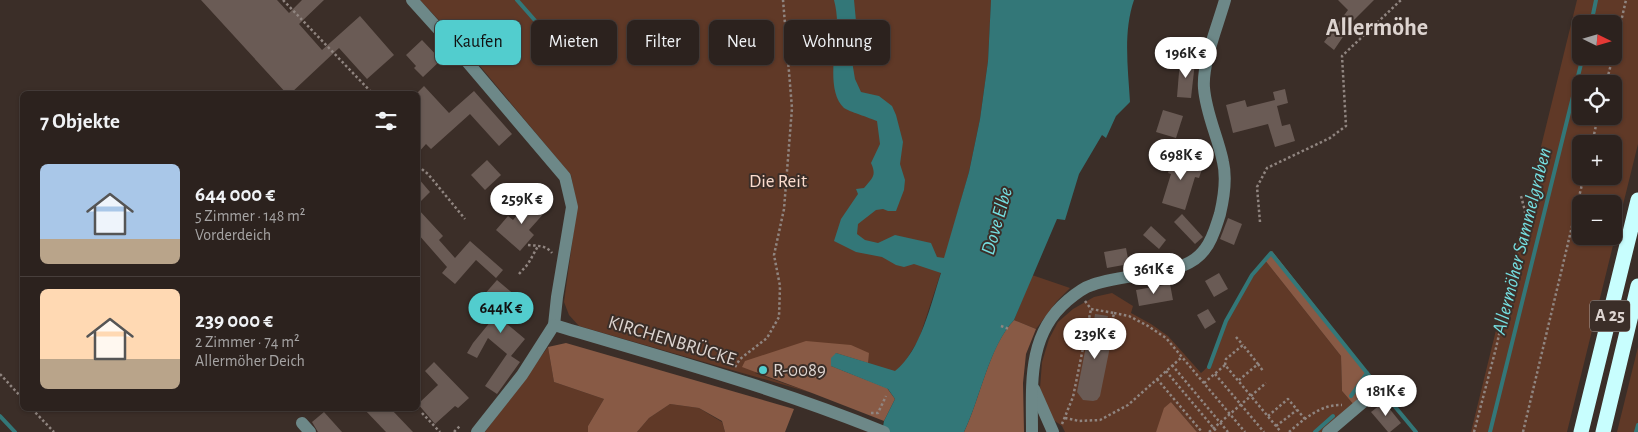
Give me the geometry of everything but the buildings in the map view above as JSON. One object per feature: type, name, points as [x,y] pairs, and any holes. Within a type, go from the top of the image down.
[{"type":"highway","name":"A 25","points":[[1581,432],[1638,200]]},
{"type":"highway","name":"A 25","points":[[1603,432],[1638,286]]},
{"type":"street","points":[[412,0],[465,58],[565,177],[572,206],[554,325],[516,382],[477,432]]},
{"type":"street","points":[[1032,432],[1032,384],[1035,352],[1044,330],[1059,308],[1078,292],[1092,285],[1186,265],[1198,257],[1213,237],[1222,207],[1225,176],[1223,161],[1206,105],[1204,86],[1208,58],[1225,0]]},
{"type":"street","name":"KIRCHENBRÜCKE","points":[[554,325],[729,377],[806,402],[884,432]]},
{"type":"street","points":[[1032,384],[1053,432]]},
{"type":"street","points":[[1328,432],[1375,392]]},
{"type":"path","points":[[283,0],[370,91]]},
{"type":"path","points":[[729,377],[740,359],[767,338],[779,317],[780,286],[774,255],[784,209],[792,108],[783,0]]},
{"type":"path","points":[[1260,222],[1257,187],[1268,168],[1330,138],[1346,126],[1342,56],[1402,0]]},
{"type":"path","points":[[1622,17],[1626,0]]},
{"type":"path","points":[[420,168],[428,174],[465,219]]},
{"type":"path","points":[[1524,432],[1582,185]]},
{"type":"path","points":[[1474,432],[1496,348],[1525,220],[1521,196]]},
{"type":"path","points":[[528,245],[542,246],[551,250],[550,257]]},
{"type":"path","points":[[519,274],[528,264],[538,246]]},
{"type":"path","points":[[1087,304],[1091,309],[1129,316],[1166,338],[1245,432]]},
{"type":"path","points":[[1053,432],[1065,418],[1073,397],[1091,309]]},
{"type":"path","points":[[1111,327],[1114,313]]},
{"type":"path","points":[[1001,326],[1009,329]]},
{"type":"path","points":[[1236,337],[1263,371]]},
{"type":"path","points":[[1204,383],[1225,365],[1226,359],[1243,346]]},
{"type":"path","points":[[1065,418],[1100,420],[1128,405],[1182,356]]},
{"type":"path","points":[[1239,380],[1258,364]]},
{"type":"path","points":[[1172,365],[1228,432]]},
{"type":"path","points":[[1225,365],[1281,432]]},
{"type":"path","points":[[1166,371],[1217,432]]},
{"type":"path","points":[[0,374],[20,396]]},
{"type":"path","points":[[1215,374],[1264,432]]},
{"type":"path","points":[[1157,379],[1202,432]]},
{"type":"path","points":[[1210,432],[1266,383]]},
{"type":"path","points":[[861,422],[862,412],[878,413],[886,396]]},
{"type":"path","points":[[1268,416],[1288,399],[1305,419]]},
{"type":"path","points":[[1289,432],[1311,414],[1334,404],[1358,406]]},
{"type":"path","points":[[1276,426],[1296,410]]},
{"type":"path","points":[[34,411],[54,432]]},
{"type":"path","points":[[422,413],[440,432]]},
{"type":"path","points":[[454,432],[461,425]]},
{"type":"green space","name":"Die Reit","points":[[420,0],[991,0],[988,61],[980,119],[969,172],[941,272],[919,339],[903,365],[895,372],[770,368],[755,373],[812,393],[579,326],[569,315],[564,302],[577,207],[571,175],[479,65],[521,65],[521,20],[439,20]]},
{"type":"green space","points":[[1577,0],[1638,0],[1638,144],[1622,209],[1622,195],[1572,195],[1572,245],[1613,245],[1567,432],[1471,432],[1572,20],[1572,65],[1622,65],[1622,15],[1573,15]]},
{"type":"green space","points":[[1264,259],[1341,356],[1342,391],[1354,405],[1324,432],[1197,432],[1171,402],[1156,432],[1065,432],[1062,426],[1052,419],[1040,388],[1042,362],[1049,339],[1058,322],[1073,309],[1094,297],[1112,293],[1133,306],[1131,313],[1168,336],[1201,373],[1213,357],[1234,306],[1248,281]]},
{"type":"green space","points":[[1032,275],[1070,288],[1057,301],[1036,329],[1014,320]]},
{"type":"green space","points":[[548,347],[554,382],[604,399],[588,426],[588,432],[485,432]]},
{"type":"green space","points":[[1638,347],[1638,432],[1617,432]]},
{"type":"green space","points":[[670,404],[699,408],[722,422],[725,432],[637,432],[649,418]]},
{"type":"shaded area","points":[[1272,251],[1380,388],[1375,392],[1370,386],[1366,385],[1360,391],[1357,403],[1354,405],[1342,391],[1341,356],[1264,259]]},
{"type":"shaded area","points":[[1014,320],[1036,329],[1026,354],[1023,383],[1024,432],[964,432],[991,358],[1005,331]]},
{"type":"shaded area","points":[[806,341],[851,345],[869,353],[868,363],[836,353],[831,366],[887,388],[895,399],[884,421],[742,367],[745,361]]},
{"type":"shaded area","points":[[566,343],[794,409],[785,432],[725,432],[722,421],[699,408],[670,404],[649,418],[637,432],[588,432],[588,426],[604,399],[554,382],[548,347]]},
{"type":"shaded area","points":[[1171,402],[1197,432],[1156,432],[1164,408]]},
{"type":"water","points":[[834,0],[854,0],[856,20],[837,20]]},
{"type":"water","name":"Dove Elbe","points":[[991,0],[1134,0],[1127,37],[1130,102],[1116,116],[1106,138],[1102,135],[1079,174],[1065,220],[1057,219],[1014,320],[1005,331],[991,359],[964,432],[882,432],[884,421],[895,399],[888,389],[831,366],[831,358],[836,353],[895,371],[912,351],[918,339],[929,312],[941,273],[914,264],[904,267],[896,265],[882,257],[856,252],[834,241],[841,219],[858,194],[856,189],[864,188],[873,177],[874,171],[871,163],[880,144],[877,121],[844,108],[838,100],[833,79],[833,65],[853,65],[855,79],[861,92],[879,96],[892,106],[903,142],[900,164],[905,180],[904,190],[896,211],[876,210],[858,224],[857,234],[865,240],[878,243],[895,235],[931,243],[937,257],[944,258],[969,172],[980,119],[988,61]]},
{"type":"waterway","points":[[517,0],[535,20]]},
{"type":"waterway","name":"Allermöher Sammelgraben","points":[[1593,15],[1596,0]]},
{"type":"waterway","name":"Allermöher Sammelgraben","points":[[1490,432],[1581,65]]},
{"type":"waterway","points":[[1209,367],[1226,321],[1252,275],[1271,253],[1367,373],[1351,396]]},
{"type":"waterway","points":[[1367,373],[1416,432]]},
{"type":"waterway","points":[[0,416],[15,432]]},
{"type":"waterway","points":[[1315,432],[1333,416]]},
{"type":"waterway","points":[[1636,432],[1638,425]]},
{"type":"place","name":"R-0089","points":[[763,370]]},
{"type":"district","name":"Allermöhe","points":[[1377,28]]}]
